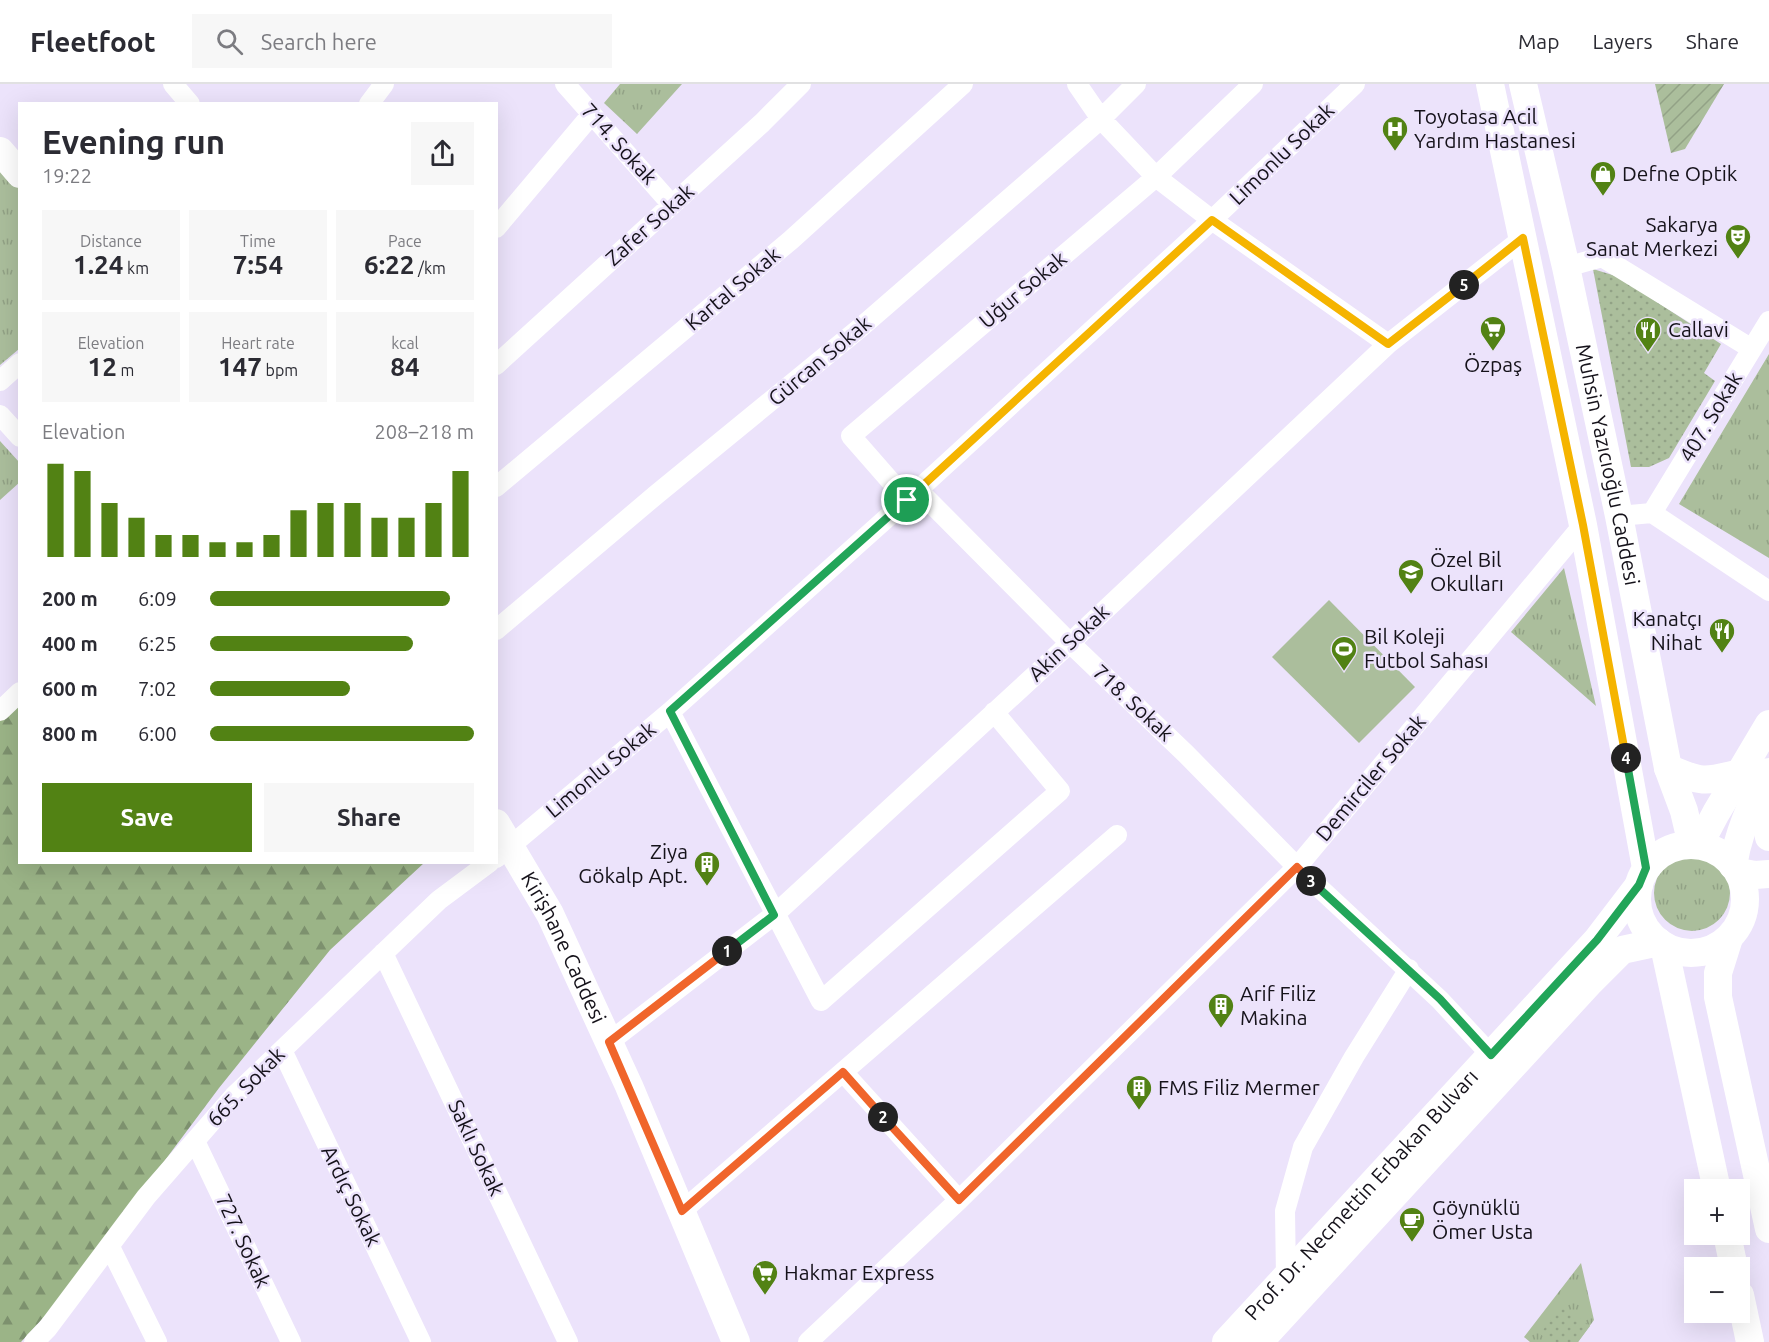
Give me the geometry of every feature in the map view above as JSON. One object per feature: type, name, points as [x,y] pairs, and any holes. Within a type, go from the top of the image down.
[{"type":"main road","name":"Muhsin Yazıcıoğlu Caddesi","points":[[1490,84],[1583,525],[1642,877]]},
{"type":"main road","name":"Muhsin Yazıcıoğlu Caddesi","points":[[1523,84],[1566,267],[1619,516],[1668,768],[1696,845]]},
{"type":"main road","points":[[0,151],[18,172]]},
{"type":"main road","points":[[1736,869],[1737,841],[1769,724]]},
{"type":"main road","points":[[1668,768],[1694,779],[1709,781],[1756,778]]},
{"type":"main road","points":[[1756,778],[1769,837]]},
{"type":"main road","points":[[1696,845],[1716,813],[1756,778]]},
{"type":"main road","points":[[1769,902],[1764,903],[1734,931],[1714,948],[1697,953],[1680,952],[1661,944],[1650,935],[1641,920],[1637,902],[1642,877],[1659,855],[1676,847],[1696,845],[1712,848],[1727,858],[1736,869],[1745,889],[1745,908],[1734,931],[1718,973],[1718,997],[1762,1164],[1769,1228]]},
{"type":"main road","name":"Kirişhane Caddesi","points":[[499,856],[550,914],[609,1042],[736,1342]]},
{"type":"main road","points":[[1736,869],[1769,874]]},
{"type":"main road","name":"Prof. Dr. Necmettin Erbakan Bulvarı","points":[[1226,1342],[1597,940],[1642,877]]},
{"type":"main road","points":[[1661,944],[1715,1179]]},
{"type":"main road","name":"Prof. Dr. Necmettin Erbakan Bulvarı","points":[[1259,1342],[1622,950],[1661,944]]},
{"type":"main road","points":[[1590,982],[1620,957],[1637,954],[1655,961],[1663,968],[1673,989]]},
{"type":"main road","points":[[1746,1323],[1750,1342]]},
{"type":"street","points":[[173,84],[188,102]]},
{"type":"street","points":[[370,102],[384,84]]},
{"type":"street","name":"714. Sokak","points":[[566,84],[672,205]]},
{"type":"street","name":"Zafer Sokak","points":[[498,363],[762,123],[801,84]]},
{"type":"street","name":"Kartal Sokak","points":[[498,485],[791,240],[963,84]]},
{"type":"street","points":[[1077,84],[1101,118],[1156,177],[1212,220],[1388,344]]},
{"type":"street","name":"Gürcan Sokak","points":[[498,628],[657,494],[860,328],[1101,118],[1136,84]]},
{"type":"street","name":"Uğur Sokak","points":[[912,495],[851,436],[1156,177],[1253,84]]},
{"type":"street","name":"Limonlu Sokak","points":[[499,856],[670,711],[912,495],[1212,220],[1355,84]]},
{"type":"street","points":[[498,226],[592,114]]},
{"type":"street","name":"Akin Sokak","points":[[609,1042],[774,915],[1070,643],[1388,344],[1523,238]]},
{"type":"street","points":[[1566,267],[1602,257],[1752,349]]},
{"type":"street","name":"407. Sokak","points":[[1652,513],[1769,321]]},
{"type":"street","points":[[0,381],[18,365]]},
{"type":"street","points":[[0,415],[18,435]]},
{"type":"street","name":"718. Sokak","points":[[912,495],[1186,754],[1297,867],[1409,969],[1491,1055]]},
{"type":"street","points":[[1619,516],[1652,513],[1769,591]]},
{"type":"street","name":"Demirciler Sokak","points":[[808,1342],[959,1200],[1297,867],[1583,525]]},
{"type":"street","points":[[0,711],[18,694]]},
{"type":"street","points":[[670,711],[774,915],[821,1001],[1060,791],[994,712]]},
{"type":"street","points":[[682,1211],[1117,835]]},
{"type":"street","name":"665. Sokak","points":[[34,1342],[47,1329],[146,1197],[234,1096],[439,900],[488,864]]},
{"type":"street","name":"Saklı Sokak","points":[[383,954],[568,1342]]},
{"type":"street","points":[[1286,1277],[1286,1211],[1303,1147],[1354,1056],[1409,969]]},
{"type":"street","name":"Ardıç Sokak","points":[[282,1050],[421,1342]]},
{"type":"street","points":[[843,1072],[959,1200]]},
{"type":"street","name":"727. Sokak","points":[[195,1141],[291,1342]]},
{"type":"street","points":[[110,1247],[157,1342]]},
{"type":"green space","points":[[620,84],[682,84],[637,134],[604,103]]},
{"type":"green space","points":[[1655,84],[1724,84],[1685,149],[1671,153]]},
{"type":"green space","points":[[0,161],[18,182],[18,350],[0,365]]},
{"type":"green space","points":[[1593,269],[1619,277],[1721,344],[1704,373],[1715,381],[1669,458],[1649,467],[1631,467]]},
{"type":"green space","points":[[1769,354],[1769,558],[1679,504]]},
{"type":"green space","points":[[0,441],[18,461],[18,484],[0,500]]},
{"type":"green space","points":[[1564,568],[1596,706],[1511,632]]},
{"type":"green space","name":"Bil Koleji Futbol Sahası","points":[[1329,600],[1415,687],[1359,743],[1272,657]]},
{"type":"green space","points":[[18,700],[18,864],[423,864],[330,950],[219,1088],[65,1294],[21,1342],[0,1342],[0,705]]},
{"type":"green space","points":[[1692,855],[1707,858],[1719,866],[1727,878],[1730,893],[1727,908],[1719,920],[1707,928],[1692,931],[1677,928],[1665,920],[1657,908],[1654,893],[1657,878],[1665,866],[1677,858]]},
{"type":"green space","points":[[1581,1263],[1594,1320],[1578,1342],[1530,1342],[1524,1337]]},
{"type":"green space","points":[[1562,1305],[1590,1326],[1578,1342],[1551,1342],[1540,1334]]},
{"type":"place","name":"Toyotasa Acil Yardım Hastanesi","points":[[1395,152]]},
{"type":"place","name":"Defne Optik","points":[[1603,197]]},
{"type":"place","name":"Sakarya Sanat Merkezi","points":[[1738,260]]},
{"type":"place","name":"Özpaş","points":[[1493,352]]},
{"type":"place","name":"Callavi","points":[[1648,353]]},
{"type":"place","name":"Özel Bil Okulları","points":[[1411,595]]},
{"type":"place","name":"Kanatçı Nihat","points":[[1722,654]]},
{"type":"place","name":"Bil Koleji Futbol Sahası","points":[[1344,672]]},
{"type":"place","name":"Ziya Gökalp Apt.","points":[[707,887]]},
{"type":"place","name":"Arif Filiz Makina","points":[[1221,1029]]},
{"type":"place","name":"FMS Filiz Mermer","points":[[1139,1111]]},
{"type":"place","name":"Göynüklü Ömer Usta","points":[[1412,1243]]},
{"type":"place","name":"Hakmar Express","points":[[765,1296]]},
{"type":"route","points":[[1212,220],[1388,344],[1523,238],[1583,525],[1639,827],[1646,868],[1639,885],[1597,940],[1491,1055],[1440,999],[1297,867],[959,1200],[843,1072],[682,1211],[609,1042],[774,915],[670,711],[907,500],[1212,220]]}]
